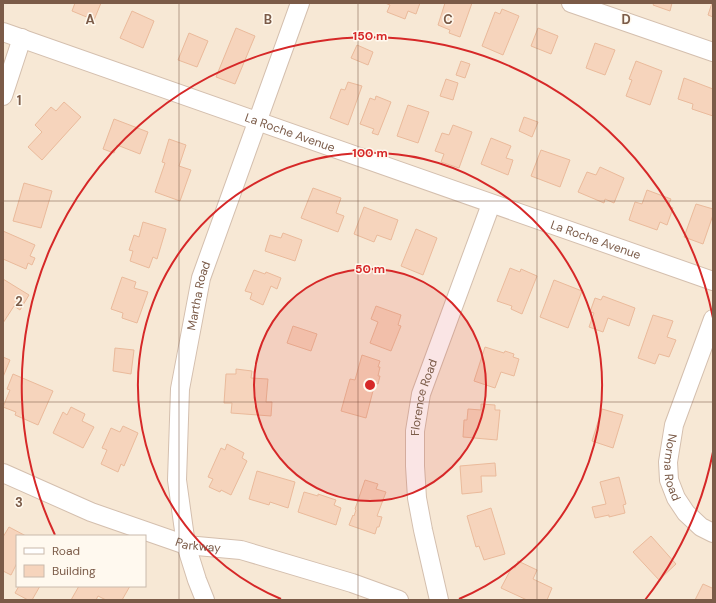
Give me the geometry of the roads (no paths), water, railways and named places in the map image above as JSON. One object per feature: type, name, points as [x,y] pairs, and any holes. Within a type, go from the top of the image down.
[{"type":"street","name":"Martha Road","points":[[205,600],[186,544],[177,480],[180,390],[202,278],[300,3]]},
{"type":"street","points":[[571,3],[713,52]]},
{"type":"street","name":"La Roche Avenue","points":[[3,32],[713,282]]},
{"type":"street","points":[[3,96],[22,38]]},
{"type":"street","name":"Florence Road","points":[[439,600],[418,498],[414,431],[421,394],[491,204]]},
{"type":"street","name":"Norma Road","points":[[713,319],[674,425],[668,462],[669,480],[676,498],[686,513],[701,526],[713,533]]},
{"type":"street","name":"Parkway","points":[[3,472],[91,512],[186,544],[241,550],[352,583],[400,600]]}]
